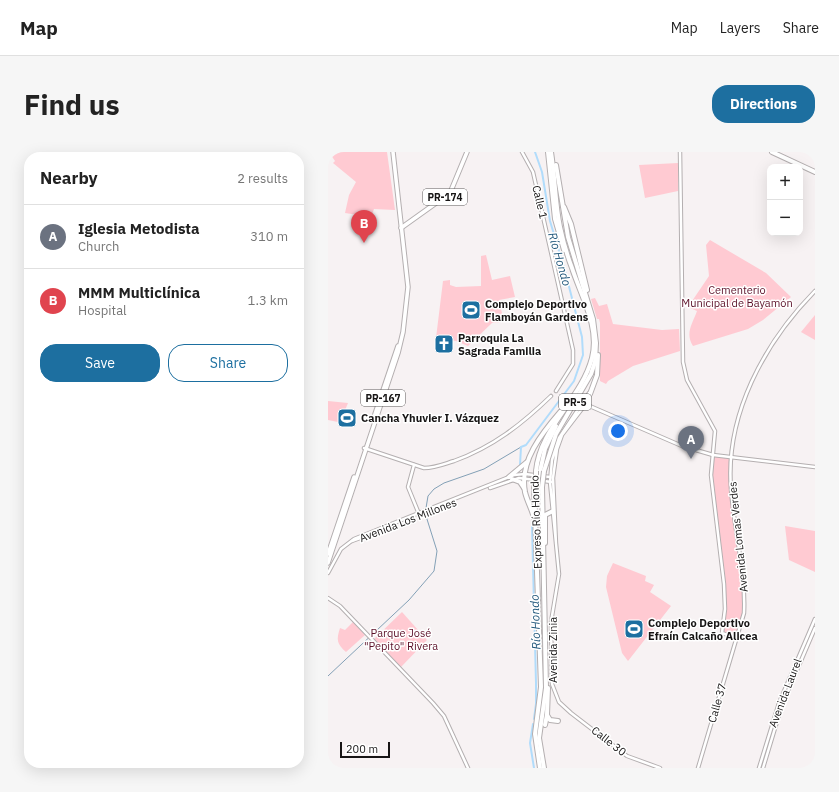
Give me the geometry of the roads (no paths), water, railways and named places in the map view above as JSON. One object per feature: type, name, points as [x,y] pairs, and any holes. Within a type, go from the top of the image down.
[{"type":"highway","name":"Expreso Río Hondo","points":[[539,718],[545,697],[546,674],[543,570],[538,486],[535,470],[540,445],[585,374],[590,360],[592,342],[583,301],[567,263],[556,223],[549,152]]},
{"type":"highway","name":"Expreso Río Hondo","points":[[540,768],[538,743],[541,687],[538,486],[556,434],[583,389],[592,370],[596,356],[596,330],[571,248],[564,219],[559,186],[549,152]]},
{"type":"highway","points":[[538,476],[543,449],[588,374],[594,344],[593,332],[587,308],[572,269],[560,226],[555,176],[549,152]]},
{"type":"highway","points":[[772,152],[815,172]]},
{"type":"highway","points":[[559,186],[579,255],[590,309]]},
{"type":"highway","points":[[535,470],[541,447],[586,379],[594,356],[594,331],[571,248]]},
{"type":"highway","points":[[589,394],[598,376],[598,341],[596,330]]},
{"type":"highway","points":[[538,559],[534,521],[525,490],[521,483],[510,478],[521,469],[528,460],[534,447],[562,410]]},
{"type":"highway","points":[[543,471],[548,448],[558,422]]},
{"type":"highway","points":[[525,490],[525,477],[528,460]]},
{"type":"highway","points":[[538,486],[545,684],[539,718]]},
{"type":"highway","points":[[543,570],[545,516],[547,512],[554,512]]},
{"type":"highway","points":[[545,725],[549,694],[546,674]]},
{"type":"highway","points":[[547,715],[552,721],[558,721]]},
{"type":"highway","name":"Expreso Río Hondo","points":[[538,743],[544,768]]},
{"type":"main road","name":"PR-167","points":[[328,563],[401,332],[406,288],[392,152]]},
{"type":"main road","name":"PR-174","points":[[401,228],[450,193],[467,152]]},
{"type":"main road","name":"PR-167","points":[[328,554],[365,449]]},
{"type":"street","name":"Calle 1","points":[[522,152],[533,172],[573,350],[573,364],[565,379],[556,391]]},
{"type":"street","points":[[680,152],[683,362],[687,380],[713,426],[715,437],[712,455],[712,493],[725,609],[725,622],[722,633],[736,638]]},
{"type":"street","name":"Avenida Lomas Verdes","points":[[736,638],[744,613],[744,601],[731,489],[731,458],[737,425],[752,380],[766,355],[785,325],[815,290]]},
{"type":"street","name":"Avenida Zinia","points":[[581,720],[559,702],[554,694],[552,684],[551,622],[559,574],[552,478],[560,440],[589,394]]},
{"type":"street","points":[[365,449],[424,468],[433,468],[479,451],[508,434],[551,396]]},
{"type":"street","points":[[584,404],[682,446],[712,455],[815,467]]},
{"type":"street","name":"Avenida Zinia","points":[[552,478],[551,472],[558,438],[584,404]]},
{"type":"street","points":[[414,465],[408,487],[420,515]]},
{"type":"street","points":[[546,477],[551,472]]},
{"type":"street","name":"Avenida Los Millones","points":[[328,573],[341,549],[352,541],[510,478],[538,476],[552,478]]},
{"type":"street","name":"Avenida Los Millones","points":[[525,477],[552,482]]},
{"type":"street","points":[[546,481],[551,490]]},
{"type":"street","name":"Avenida Zinia","points":[[552,482],[551,490],[554,512]]},
{"type":"street","points":[[328,598],[340,606],[444,716],[468,768]]},
{"type":"street","name":"Avenida Laurel","points":[[759,768],[779,703],[815,619]]},
{"type":"street","name":"Avenida Laurel","points":[[763,768],[782,705],[815,628]]},
{"type":"street","name":"Calle 37","points":[[698,768],[736,638]]},
{"type":"street","name":"Calle 30","points":[[581,720],[627,756],[660,768]]},
{"type":"waterway","name":"Río Hondo","points":[[520,465],[521,447],[526,445],[574,381],[583,355],[582,337],[550,221],[542,172],[535,152]]},
{"type":"waterway","points":[[328,676],[409,600],[434,571],[437,551],[426,516],[428,496],[434,489],[444,483],[484,469],[521,447]]},
{"type":"waterway","name":"Río Hondo","points":[[532,526],[536,683],[534,719]]},
{"type":"waterway","name":"Río Hondo","points":[[533,724],[530,743],[534,768]]},
{"type":"place","name":"MMM Multiclínica","points":[[364,243]]},
{"type":"place","name":"Complejo Deportivo Flamboyán Gardens","points":[[471,310]]},
{"type":"place","name":"Parroquia La Sagrada Familia","points":[[444,344]]},
{"type":"place","name":"Cancha Yhuvier I. Vázquez","points":[[347,418]]},
{"type":"place","name":"Iglesia Metodista","points":[[691,459]]},
{"type":"place","name":"Complejo Deportivo Efraín Calcaño Alicea","points":[[634,629]]},
{"type":"park label","name":"Cementerio Municipal de Bayamón","points":[[737,296]]},
{"type":"park label","name":"Parque José \"Pepito\" Rivera","points":[[401,639]]}]
